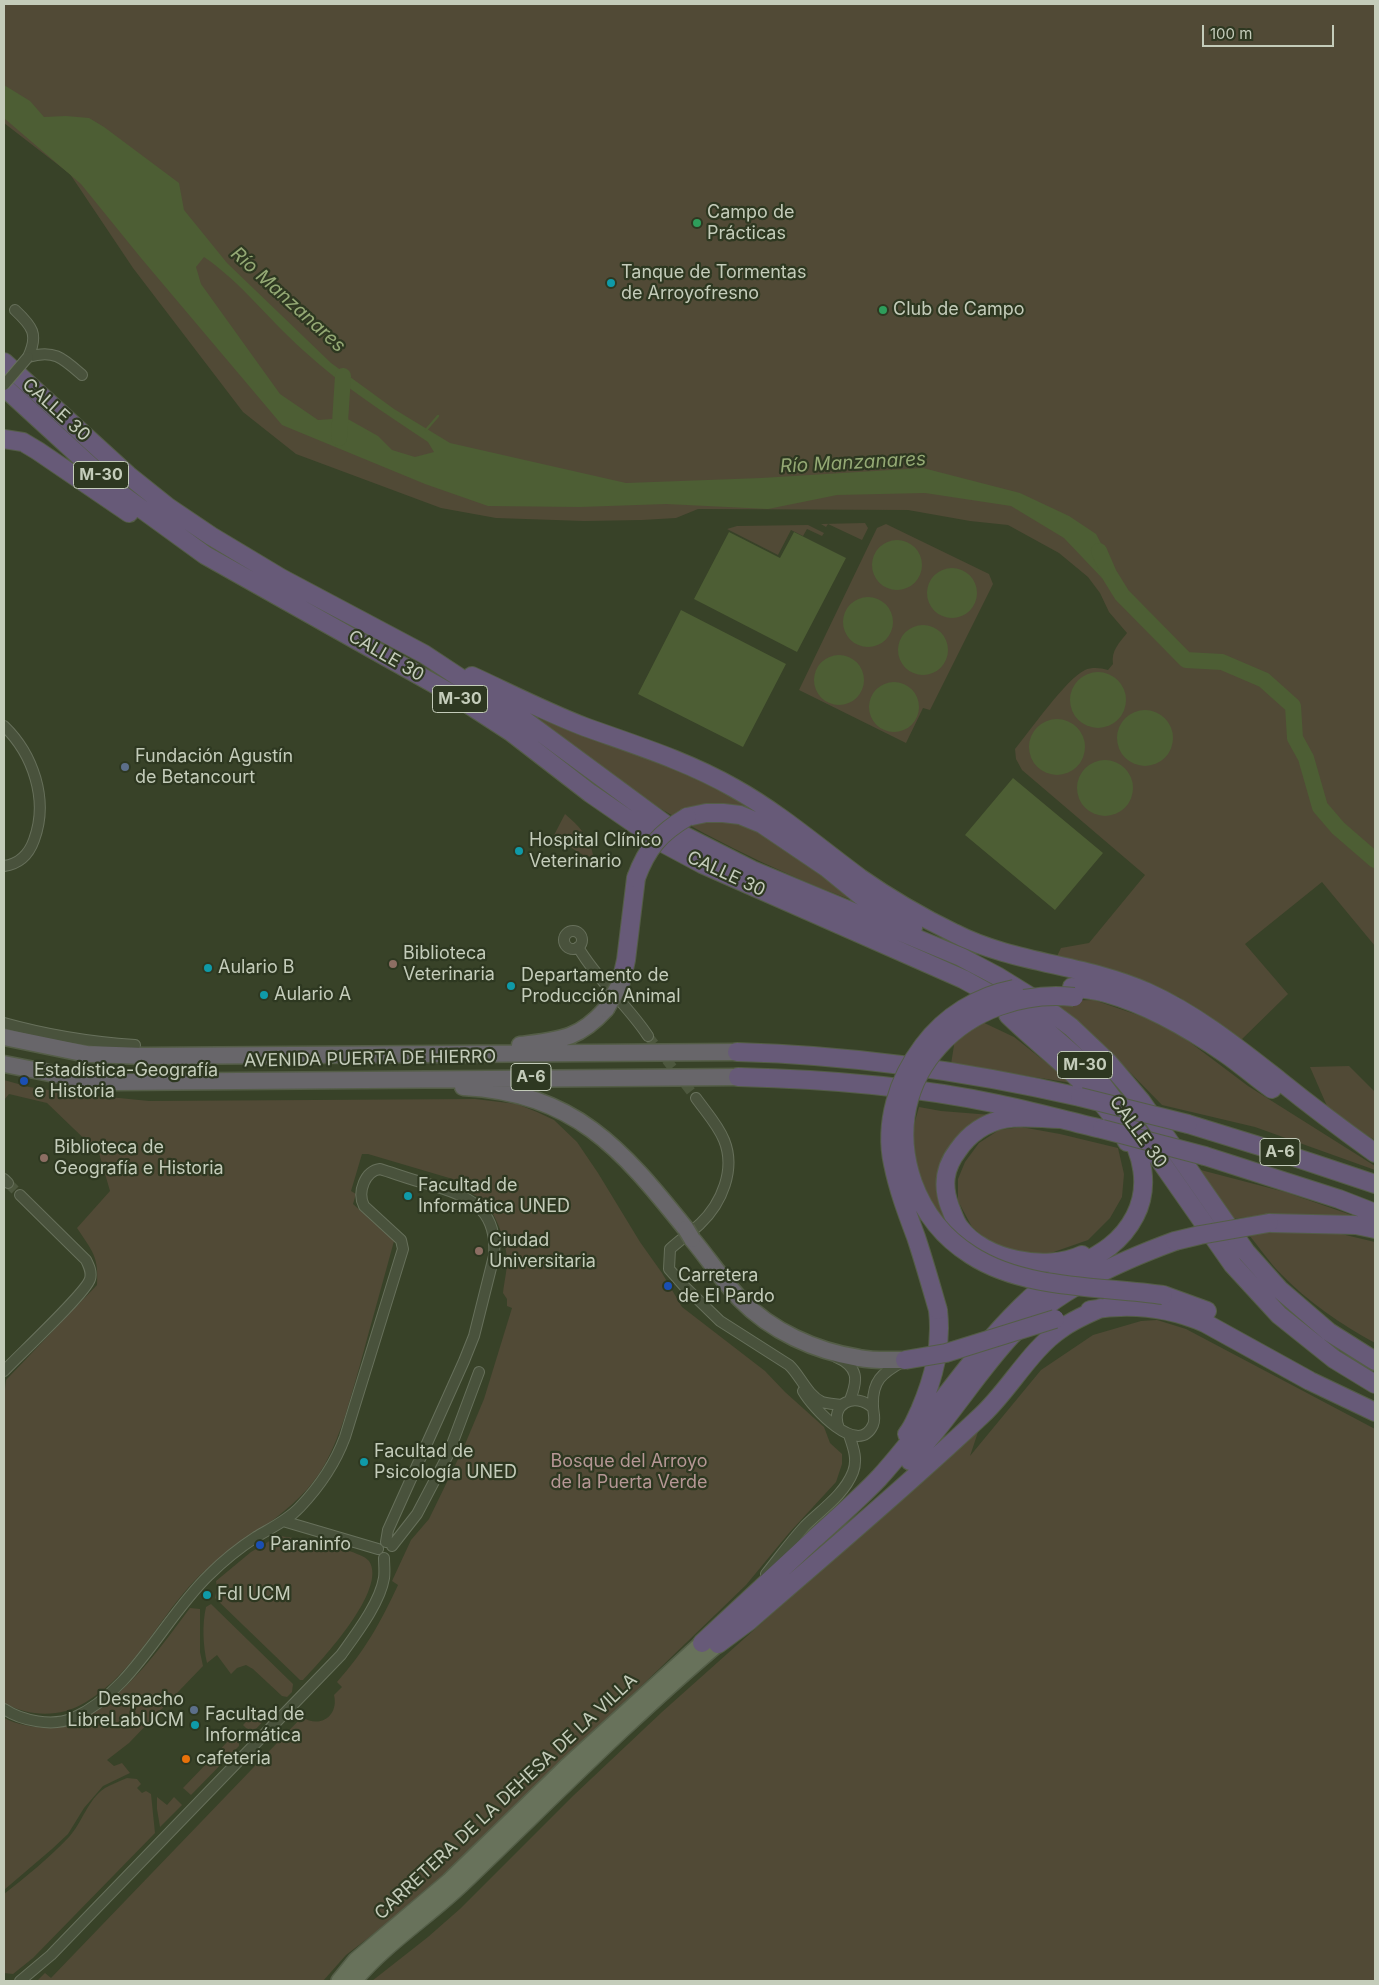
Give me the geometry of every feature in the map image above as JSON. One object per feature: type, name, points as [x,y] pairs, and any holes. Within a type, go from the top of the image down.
[{"type":"highway","name":"CALLE 30","points":[[4,362],[128,475],[168,507],[211,536],[281,578],[424,654],[524,720],[673,830],[752,870],[961,957],[1031,997],[1071,1027],[1108,1062],[1141,1101],[1246,1252],[1279,1289],[1329,1332],[1375,1361]]},
{"type":"highway","name":"CALLE 30","points":[[4,386],[121,494],[205,555],[454,695],[511,732],[590,792],[661,842],[702,864],[963,979],[1021,1011],[1081,1061],[1098,1079],[1153,1151],[1232,1265],[1279,1315],[1334,1359],[1375,1384]]},
{"type":"highway","points":[[4,439],[23,442],[38,451],[175,547],[205,555]]},
{"type":"highway","points":[[212,524],[247,548],[281,578]]},
{"type":"highway","points":[[424,654],[582,726],[646,749],[702,772],[732,787],[763,805],[896,902],[955,934],[1004,952],[1122,982],[1171,1003],[1209,1026],[1235,1045],[1332,1123],[1375,1153]]},
{"type":"highway","points":[[433,1055],[567,1039],[594,1023],[606,1009],[621,982],[626,960],[636,878],[642,862],[658,838],[669,827],[687,817],[706,813],[740,815],[762,824],[826,868],[860,895],[961,957]]},
{"type":"highway","points":[[702,864],[715,877],[967,994],[1008,1015],[1038,1037],[1084,1077],[1109,1106],[1131,1136],[1140,1158],[1144,1187],[1141,1203],[1135,1216],[1119,1238],[1100,1255],[1041,1287],[974,1358],[930,1418],[877,1479],[710,1643]]},
{"type":"highway","points":[[710,1643],[733,1605],[868,1479],[910,1430],[931,1385],[939,1346],[938,1310],[892,1163],[890,1132],[894,1102],[900,1085],[916,1054],[936,1030],[957,1012],[987,996],[1034,986],[1073,992],[1121,1007],[1186,1036],[1262,1082],[1375,1160]]},
{"type":"highway","points":[[1073,992],[1000,1005],[972,1018],[945,1039],[928,1060],[916,1082],[909,1103],[905,1122],[905,1138],[910,1175],[918,1196],[929,1214],[954,1243],[972,1256],[1011,1273],[1044,1282],[1163,1295],[1207,1311],[1355,1402]]},
{"type":"highway","points":[[1008,1015],[1079,1080],[1105,1108],[1125,1136],[1133,1156],[1137,1184],[1136,1191],[1129,1212],[1121,1226],[1110,1239],[1096,1249],[1079,1257],[1062,1261],[1025,1263],[989,1250],[973,1241],[953,1216],[945,1190],[944,1177],[954,1155],[971,1135],[993,1122],[1019,1118],[1062,1120]]},
{"type":"highway","name":"AVENIDA PUERTA DE HIERRO","points":[[4,1037],[87,1054],[206,1057],[737,1052]]},
{"type":"highway","points":[[135,1045],[179,1046],[206,1057]]},
{"type":"highway","name":"A-6","points":[[737,1052],[800,1054],[869,1060],[1010,1081],[1188,1124],[1375,1184]]},
{"type":"highway","name":"AVENIDA PUERTA DE HIERRO","points":[[4,1064],[65,1076],[115,1082],[738,1077]]},
{"type":"highway","name":"A-6","points":[[738,1077],[800,1078],[875,1084],[998,1104],[1205,1156],[1339,1199],[1375,1213]]},
{"type":"highway","points":[[324,1080],[362,1087],[478,1088],[513,1094],[552,1107],[582,1123],[614,1147],[644,1178],[740,1298],[758,1315],[784,1332],[815,1347],[860,1358],[905,1360],[946,1353],[1056,1319],[1101,1308],[1119,1306],[1152,1307],[1188,1316],[1205,1323],[1310,1381],[1375,1412]]},
{"type":"highway","points":[[710,1643],[892,1481],[941,1425],[984,1368],[1012,1336],[1040,1311],[1073,1287],[1138,1254],[1175,1241],[1200,1235],[1269,1224],[1356,1225],[1375,1229]]},
{"type":"highway","points":[[1328,1224],[1375,1236]]},
{"type":"highway","points":[[710,1643],[749,1621],[946,1449],[984,1413],[1037,1352],[1060,1330],[1079,1318],[1101,1308]]},
{"type":"highway","points":[[1329,1332],[1375,1354]]},
{"type":"main road","name":"CARRETERA DE LA DEHESA DE LA VILLA","points":[[339,1981],[356,1960],[449,1881],[566,1767],[710,1643]]},
{"type":"main road","name":"CARRETERA DE LA DEHESA DE LA VILLA","points":[[354,1981],[385,1950],[458,1887],[710,1643]]},
{"type":"street","points":[[4,386],[28,357],[33,346],[33,332],[27,321],[15,310]]},
{"type":"street","points":[[28,357],[49,353],[63,358],[82,374]]},
{"type":"street","points":[[4,726],[22,746],[29,761],[35,777],[40,805],[37,833],[31,848],[17,862],[4,866]]},
{"type":"street","points":[[578,947],[589,966],[631,1013],[648,1036]]},
{"type":"street","points":[[4,1024],[54,1036],[135,1045]]},
{"type":"street","points":[[696,1098],[725,1141],[729,1170],[721,1196],[714,1208],[700,1224],[670,1249],[669,1268],[684,1286],[720,1321],[778,1356],[798,1374],[814,1397],[821,1402],[846,1403],[858,1399],[866,1402],[873,1408]]},
{"type":"street","points":[[4,1709],[34,1721],[58,1721],[71,1719],[83,1713],[108,1695],[128,1674],[172,1617],[208,1575],[254,1538],[283,1521],[298,1509],[333,1465],[339,1452],[402,1256],[401,1240],[361,1201],[366,1176],[373,1170],[380,1169],[463,1196],[484,1211],[489,1220],[495,1244],[494,1256],[476,1327],[464,1361],[388,1530],[385,1546]]},
{"type":"street","points":[[4,1371],[79,1294],[90,1279],[90,1270],[86,1260],[20,1195]]},
{"type":"street","points":[[815,1347],[842,1360],[856,1377],[856,1385],[837,1419],[840,1428]]},
{"type":"street","points":[[766,1574],[804,1528],[846,1485],[855,1464],[855,1455],[848,1435],[813,1407],[798,1381],[778,1356]]},
{"type":"street","points":[[848,1435],[858,1436],[866,1433],[873,1426],[875,1417],[873,1393],[878,1381],[886,1371],[905,1360]]},
{"type":"street","points":[[20,1981],[51,1955],[341,1655],[366,1618],[380,1591],[384,1578],[384,1558],[378,1554],[417,1514],[448,1455],[479,1372]]},
{"type":"street","points":[[283,1521],[385,1546]]},
{"type":"green space","name":"Club de Campo","points":[[4,4],[1375,4],[1375,946],[1322,882],[1245,944],[1288,994],[1239,1042],[1179,997],[1055,960],[1061,948],[1089,943],[1145,875],[1022,770],[1016,759],[1015,749],[1058,694],[1077,675],[1091,668],[1108,670],[1113,664],[1113,655],[1116,647],[1127,633],[1109,612],[1100,593],[1088,577],[1059,553],[1008,525],[970,521],[908,510],[698,509],[676,518],[642,520],[584,521],[496,518],[441,508],[296,454],[243,412],[133,268],[70,174],[4,123]]},
{"type":"green space","points":[[865,523],[868,528],[862,540],[828,524],[826,527],[821,524]]},
{"type":"green space","points":[[886,524],[989,574],[993,584],[930,710],[923,708],[906,743],[799,690],[877,528]]},
{"type":"green space","points":[[808,525],[824,533],[822,536],[807,529],[803,536],[791,530],[778,555],[727,529],[737,526]]},
{"type":"green space","points":[[532,716],[707,780],[777,828],[849,899],[761,862],[649,802],[610,777]]},
{"type":"green space","points":[[565,814],[579,827],[586,837],[593,855],[590,859],[553,837]]},
{"type":"green space","points":[[1094,1000],[1167,1025],[1248,1086],[1375,1166],[1375,1170],[1255,1127],[1162,1105],[1112,1054],[1051,1001]]},
{"type":"green space","points":[[978,1020],[1014,1037],[1072,1083],[951,1064],[956,1033]]},
{"type":"green space","points":[[1349,1066],[1375,1092],[1375,1140],[1330,1113],[1310,1067]]},
{"type":"green space","name":"Bosque del Arroyo de la Puerta Verde","points":[[4,1080],[29,1087],[69,1093],[149,1101],[475,1099],[517,1104],[537,1112],[554,1120],[577,1142],[682,1307],[765,1371],[824,1427],[830,1443],[842,1454],[842,1464],[836,1482],[789,1533],[746,1585],[427,1893],[346,1955],[323,1981],[37,1981],[45,1973],[51,1978],[302,1717],[315,1722],[327,1718],[331,1714],[334,1709],[334,1695],[342,1687],[337,1682],[364,1648],[385,1612],[398,1585],[392,1581],[411,1540],[429,1519],[463,1449],[484,1399],[512,1308],[507,1306],[507,1299],[503,1293],[507,1261],[505,1245],[499,1227],[491,1210],[485,1203],[477,1196],[455,1186],[456,1180],[368,1154],[362,1154],[351,1191],[356,1194],[353,1204],[394,1241],[349,1403],[341,1428],[325,1464],[313,1482],[284,1512],[232,1549],[199,1576],[133,1659],[104,1690],[86,1702],[66,1711],[45,1714],[24,1711],[4,1703],[4,1397],[6,1380],[97,1285],[96,1260],[77,1228],[110,1191],[99,1153],[47,1103],[9,1094],[4,1100]]},
{"type":"green space","points":[[919,1107],[941,1111],[1004,1116],[945,1162],[967,1239],[939,1216],[915,1179],[910,1139]]},
{"type":"green space","points":[[1021,1127],[1118,1148],[1124,1174],[1122,1197],[1110,1218],[1088,1240],[1048,1254],[1017,1253],[991,1243],[972,1227],[958,1201],[958,1179],[965,1162],[979,1143],[999,1130]]},
{"type":"green space","points":[[1193,1168],[1285,1192],[1360,1218],[1275,1214],[1230,1219]]},
{"type":"green space","points":[[1271,1231],[1337,1233],[1375,1242],[1375,1343],[1338,1320],[1302,1294],[1277,1269],[1249,1235]]},
{"type":"green space","points":[[1157,1320],[1186,1329],[1375,1429],[1375,1981],[372,1981],[461,1908],[574,1795],[662,1712],[979,1429],[970,1456],[1041,1370],[1093,1335],[1141,1321]]},
{"type":"green space","points":[[278,1536],[312,1541],[354,1553],[369,1561],[372,1573],[369,1589],[350,1624],[303,1680],[300,1680],[215,1598],[216,1581],[251,1552]]},
{"type":"green space","points":[[211,1604],[293,1684],[292,1692],[287,1697],[282,1696],[253,1669],[246,1665],[237,1668],[231,1674],[217,1655],[207,1663],[204,1621],[206,1607]]},
{"type":"green space","points":[[190,1608],[200,1609],[200,1652],[203,1666],[129,1743],[107,1760],[114,1766],[122,1763],[130,1773],[103,1786],[84,1808],[68,1834],[4,1890],[4,1718],[34,1727],[62,1725],[88,1715],[112,1699],[134,1678]]},
{"type":"green space","points":[[259,1708],[268,1716],[254,1731],[249,1731],[243,1725]]},
{"type":"green space","points":[[233,1736],[239,1742],[239,1746],[191,1795],[183,1788]]},
{"type":"green space","points":[[127,1778],[137,1779],[141,1784],[137,1788],[142,1793],[146,1791],[151,1794],[155,1833],[33,1958],[13,1974],[4,1973],[4,1894],[38,1867],[69,1837],[99,1793]]},
{"type":"green space","points":[[157,1797],[167,1805],[174,1797],[182,1805],[160,1827],[157,1809]]},
{"type":"shaded area","points":[[4,85],[30,101],[44,117],[89,118],[104,127],[179,183],[184,210],[227,263],[331,363],[394,409],[450,443],[626,483],[761,478],[923,468],[1020,493],[1069,516],[1096,534],[1112,564],[1102,578],[1064,538],[1011,506],[925,493],[837,495],[768,509],[666,504],[580,507],[488,506],[425,484],[282,425],[81,184],[4,118]],"holes":[[[204,257],[218,267],[318,364],[364,399],[428,442],[434,452],[415,457],[392,450],[378,436],[346,418],[318,420],[280,394],[201,284],[196,267]]]},
{"type":"shaded area","points":[[729,532],[780,558],[794,532],[846,558],[797,652],[694,599]]},
{"type":"shaded area","points":[[897,540],[907,542],[915,547],[920,555],[922,565],[920,575],[915,583],[907,588],[897,590],[887,588],[879,583],[874,575],[872,565],[874,555],[879,547],[887,542]]},
{"type":"shaded area","points":[[952,568],[962,570],[970,575],[975,583],[977,593],[975,603],[970,611],[962,616],[952,618],[942,616],[934,611],[929,603],[927,593],[929,583],[934,575],[942,570]]},
{"type":"shaded area","points":[[868,597],[878,599],[886,604],[891,612],[893,622],[891,632],[886,640],[878,645],[868,647],[858,645],[850,640],[845,632],[843,622],[845,612],[850,604],[858,599]]},
{"type":"shaded area","points":[[681,610],[786,664],[743,747],[638,694]]},
{"type":"shaded area","points":[[923,625],[933,627],[941,632],[946,640],[948,650],[946,660],[941,668],[933,673],[923,675],[913,673],[905,668],[900,660],[898,650],[900,640],[905,632],[913,627]]},
{"type":"shaded area","points":[[839,655],[849,657],[857,662],[862,670],[864,680],[862,690],[857,698],[849,703],[839,705],[829,703],[821,698],[816,690],[814,680],[816,670],[821,662],[829,657]]},
{"type":"shaded area","points":[[1093,672],[1103,672],[1118,680],[1124,689],[1126,700],[1124,711],[1118,720],[1103,728],[1093,728],[1082,723],[1075,716],[1070,705],[1070,695],[1075,684],[1082,677]]},
{"type":"shaded area","points":[[894,682],[904,684],[912,689],[917,697],[919,707],[917,717],[912,725],[904,730],[894,732],[884,730],[876,725],[871,717],[869,707],[871,697],[876,689],[884,684]]},
{"type":"shaded area","points":[[1139,710],[1151,710],[1165,718],[1173,732],[1171,749],[1165,758],[1151,766],[1139,766],[1129,761],[1122,754],[1117,744],[1117,732],[1122,722],[1129,715]]},
{"type":"shaded area","points":[[1052,719],[1062,719],[1077,727],[1083,736],[1085,747],[1083,758],[1077,767],[1062,775],[1052,775],[1041,770],[1034,763],[1029,752],[1029,742],[1034,731],[1041,724]]},
{"type":"shaded area","points":[[1100,760],[1110,760],[1125,768],[1131,777],[1133,788],[1131,799],[1125,808],[1110,816],[1100,816],[1089,811],[1082,804],[1077,793],[1077,783],[1082,772],[1089,765]]},
{"type":"shaded area","points":[[1013,778],[1103,853],[1055,910],[965,835]]},
{"type":"waterway","name":"Río Manzanares","points":[[339,438],[343,376]]},
{"type":"waterway","points":[[426,430],[438,416]]},
{"type":"waterway","name":"Río Manzanares","points":[[1099,551],[1109,574],[1122,595],[1186,660],[1222,662],[1264,680],[1293,706],[1295,738],[1306,758],[1320,807],[1338,828],[1375,860]]},
{"type":"tunnel","points":[[648,1036],[696,1098]]},
{"type":"tunnel","points":[[8,1183],[20,1195]]},
{"type":"place","name":"Campo de Prácticas","points":[[697,223]]},
{"type":"place","name":"Tanque de Tormentas de Arroyofresno","points":[[611,283]]},
{"type":"place","name":"Club de Campo","points":[[883,310]]},
{"type":"place","name":"Fundación Agustín de Betancourt","points":[[125,767]]},
{"type":"place","name":"Hospital Clínico Veterinario","points":[[519,851]]},
{"type":"place","name":"Biblioteca Veterinaria","points":[[393,964]]},
{"type":"place","name":"Aulario B","points":[[208,968]]},
{"type":"place","name":"Departamento de Producción Animal","points":[[511,986]]},
{"type":"place","name":"Aulario A","points":[[264,995]]},
{"type":"place","name":"Estadística-Geografía e Historia","points":[[24,1081]]},
{"type":"place","name":"Biblioteca de Geografía e Historia","points":[[44,1158]]},
{"type":"place","name":"Facultad de Informática UNED","points":[[408,1196]]},
{"type":"place","name":"Ciudad Universitaria","points":[[479,1251]]},
{"type":"place","name":"Carretera de El Pardo","points":[[668,1286]]},
{"type":"place","name":"Facultad de Psicología UNED","points":[[364,1462]]},
{"type":"place","name":"Paraninfo","points":[[260,1545]]},
{"type":"place","name":"FdI UCM","points":[[207,1595]]},
{"type":"place","name":"Despacho LibreLabUCM","points":[[194,1710]]},
{"type":"place","name":"Facultad de Informática","points":[[195,1725]]},
{"type":"place","name":"cafeteria","points":[[186,1759]]}]
